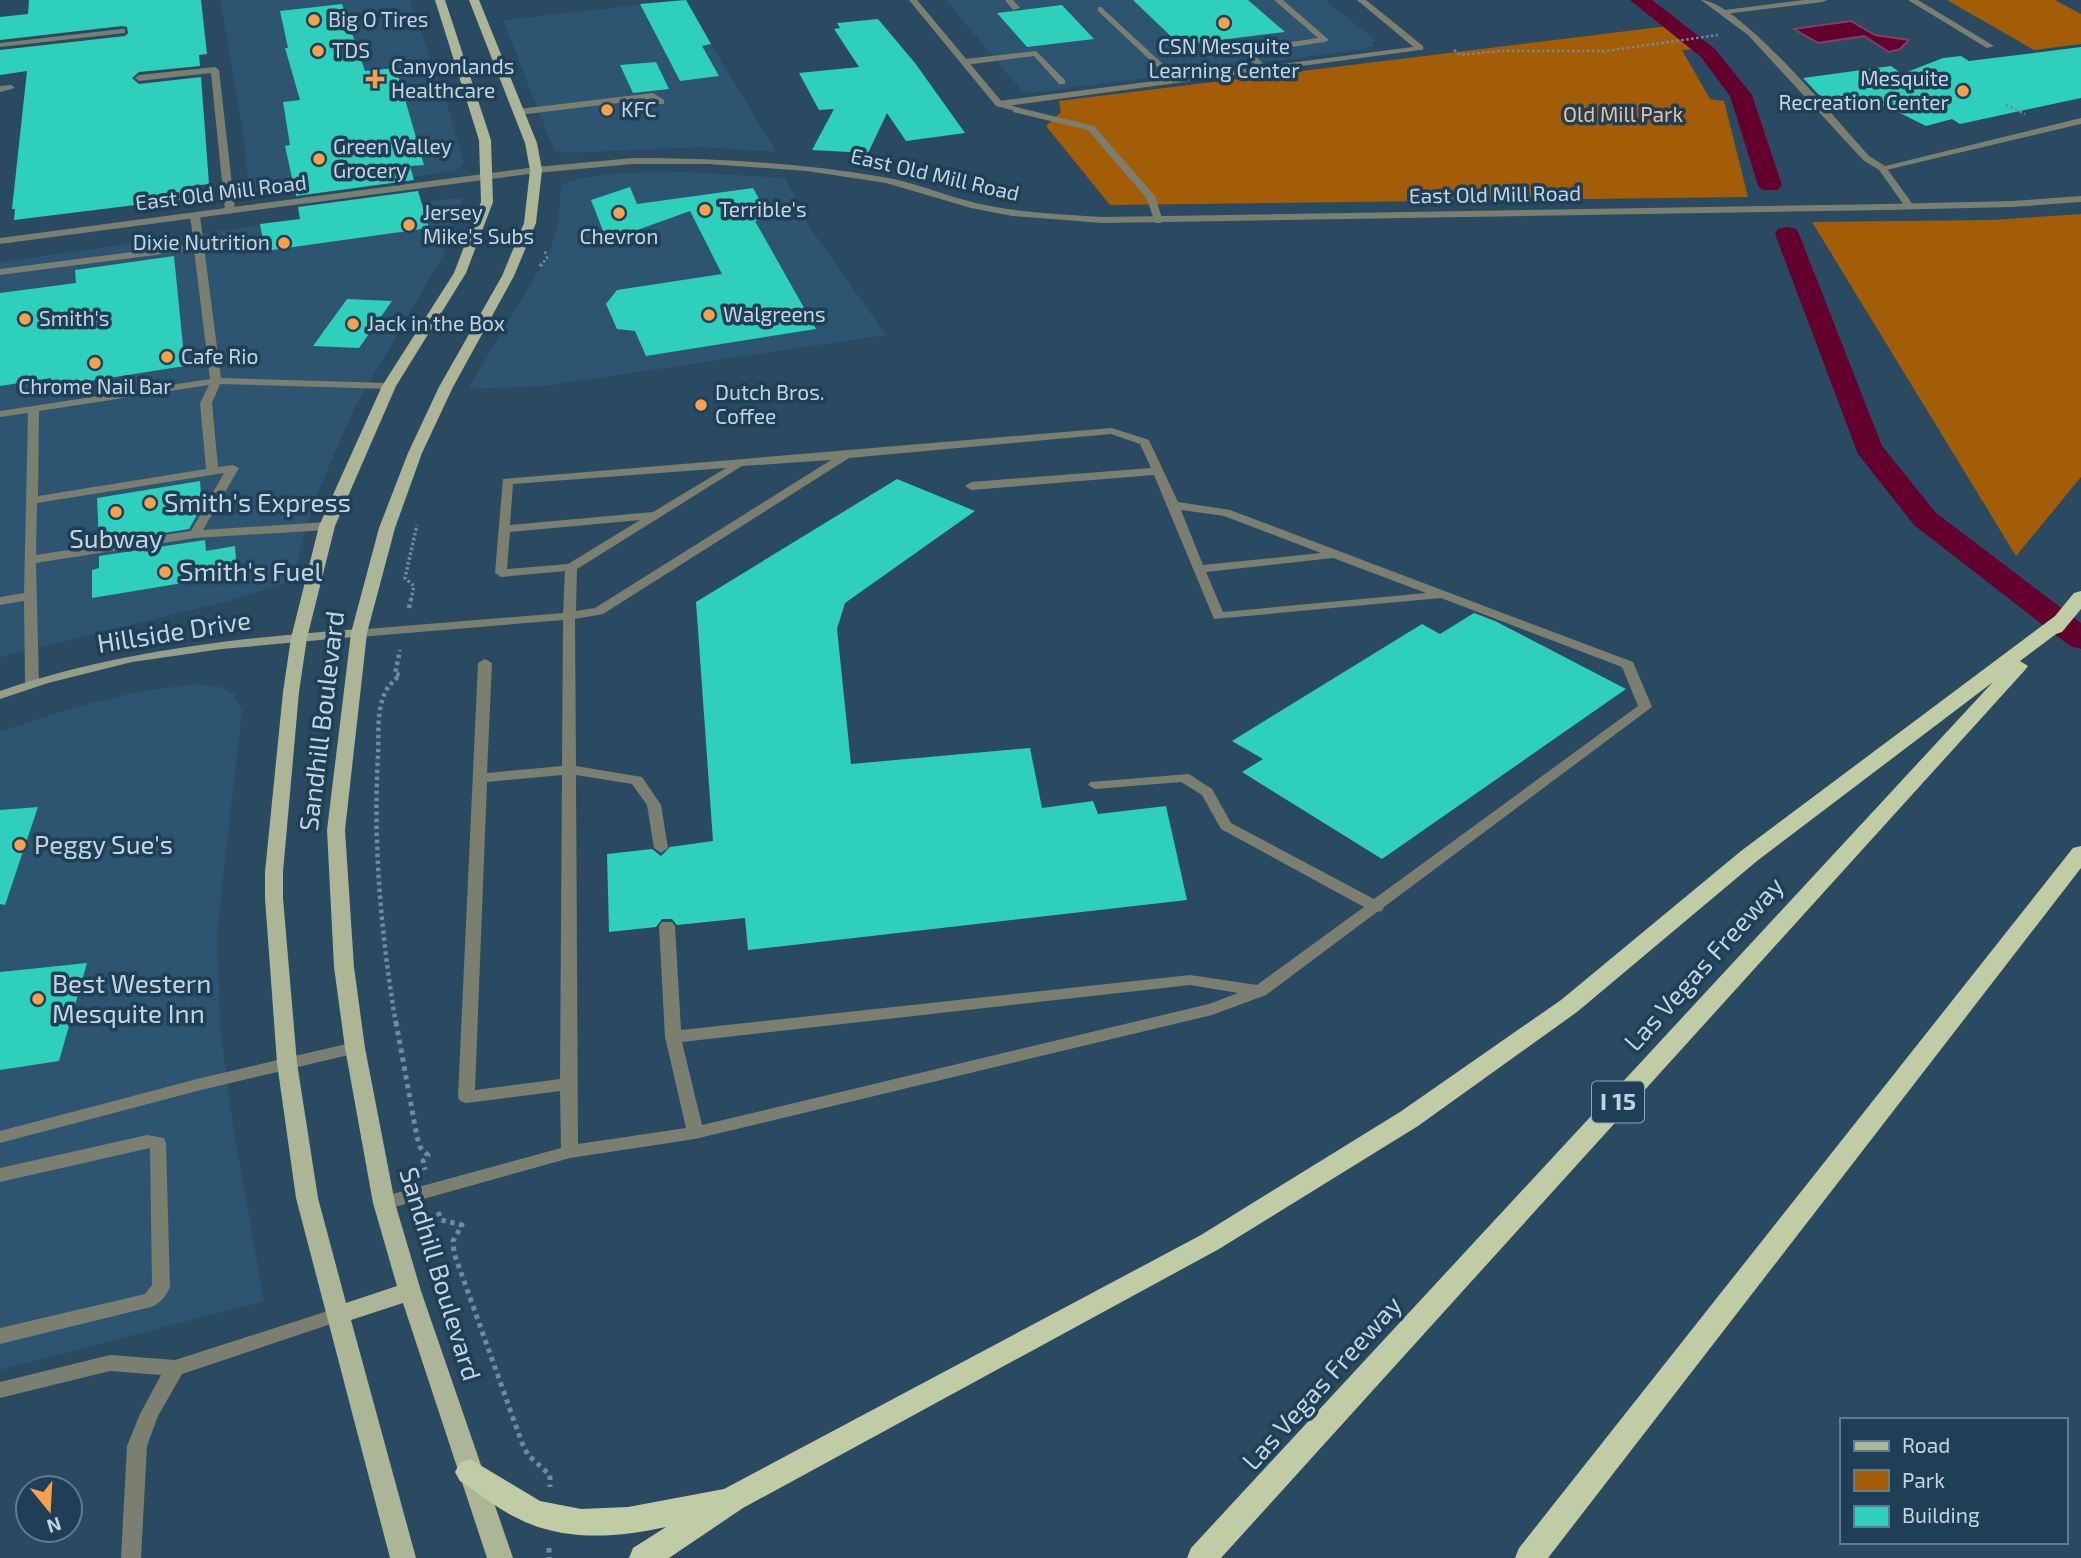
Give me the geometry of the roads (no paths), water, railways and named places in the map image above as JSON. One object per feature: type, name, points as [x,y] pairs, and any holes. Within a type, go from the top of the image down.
[{"type":"highway","name":"Las Vegas Freeway","points":[[1202,1558],[2034,645],[2063,619],[2081,597]]},
{"type":"highway","points":[[644,1558],[733,1499],[1210,1242],[1409,1119],[1569,1006],[1749,856],[2034,645]]},
{"type":"highway","points":[[1530,1558],[2081,853]]},
{"type":"highway","points":[[470,1472],[533,1511],[568,1521],[627,1522],[733,1499]]},
{"type":"main road","name":"Sandhill Boulevard","points":[[403,1558],[307,1198],[287,1063],[274,872],[291,692],[299,638],[327,526],[389,386],[460,273],[487,202],[485,140],[440,0]]},
{"type":"main road","points":[[463,0],[475,31],[489,38]]},
{"type":"main road","name":"Sandhill Boulevard","points":[[474,0],[531,143],[536,170],[528,229],[508,276],[446,387],[415,453],[387,528],[359,633],[336,830],[344,967],[355,1048],[384,1203],[410,1291],[500,1558]]},
{"type":"main road","name":"Hillside Drive","points":[[0,695],[32,683],[117,661],[192,647],[359,633]]},
{"type":"main road","points":[[337,1315],[410,1291]]},
{"type":"street","points":[[914,0],[999,104],[1091,128],[1152,198],[1157,221]]},
{"type":"street","points":[[1009,0],[1016,8]]},
{"type":"street","points":[[1264,68],[1246,51],[1325,40],[1278,0]]},
{"type":"street","points":[[999,104],[1420,48],[1361,0]]},
{"type":"street","points":[[1705,0],[1751,33],[1866,159],[1882,168],[1909,206]]},
{"type":"street","points":[[1725,12],[1823,0]]},
{"type":"street","points":[[1912,0],[1990,46]]},
{"type":"street","points":[[1101,9],[1176,80]]},
{"type":"street","points":[[0,45],[122,31]]},
{"type":"street","points":[[965,62],[1037,53],[1062,82]]},
{"type":"street","points":[[139,78],[215,70],[230,211]]},
{"type":"street","points":[[0,89],[11,88]]},
{"type":"street","points":[[519,112],[653,96],[661,102]]},
{"type":"street","points":[[1882,168],[2081,121]]},
{"type":"street","name":"East Old Mill Road","points":[[0,241],[536,170],[633,161],[760,164],[887,180],[974,206],[1012,213],[1103,220],[2012,204],[2081,199]]},
{"type":"street","points":[[195,216],[216,381],[206,403],[212,470]]},
{"type":"street","points":[[0,272],[199,246]]},
{"type":"street","points":[[0,414],[216,381],[389,386]]},
{"type":"street","points":[[32,683],[30,560],[34,409]]},
{"type":"street","points":[[739,465],[571,567],[501,573],[507,481],[739,465],[1112,431],[1145,442],[1218,616],[1441,595]]},
{"type":"street","points":[[359,633],[569,616],[598,611],[846,455]]},
{"type":"street","points":[[32,500],[233,468],[195,534]]},
{"type":"street","points":[[971,486],[1156,471]]},
{"type":"street","points":[[384,1203],[570,1152],[695,1133],[1212,1009],[1260,991],[1645,707],[1628,665],[1226,513],[1173,505]]},
{"type":"street","points":[[504,528],[657,515]]},
{"type":"street","points":[[30,560],[195,534],[327,526]]},
{"type":"street","points":[[1199,569],[1333,555]]},
{"type":"street","points":[[570,1152],[568,1084],[571,567]]},
{"type":"street","points":[[0,601],[30,596]]},
{"type":"street","points":[[485,663],[466,1097],[568,1084]]},
{"type":"street","points":[[479,778],[570,769],[637,780],[654,805],[661,848]]},
{"type":"street","points":[[1096,785],[1184,777],[1208,792],[1226,826],[1377,907]]},
{"type":"street","points":[[667,926],[673,1037],[695,1133]]},
{"type":"street","points":[[673,1037],[1190,980],[1260,991]]},
{"type":"street","points":[[0,1137],[355,1048]]},
{"type":"street","points":[[0,1175],[147,1141],[158,1143],[161,1287],[151,1300],[0,1336]]},
{"type":"street","points":[[0,1390],[110,1363],[175,1368],[337,1315]]},
{"type":"street","points":[[131,1558],[137,1446],[149,1414],[175,1368]]},
{"type":"waterway","points":[[1640,0],[1708,53],[1741,95],[1770,185]]},
{"type":"waterway","points":[[1787,234],[1868,448],[1925,519],[2081,639]]},
{"type":"place","name":"Big O Tires","points":[[314,20]]},
{"type":"place","name":"CSN Mesquite Learning Center","points":[[1224,23]]},
{"type":"place","name":"TDS","points":[[318,51]]},
{"type":"place","name":"Canyonlands Healthcare","points":[[375,79]]},
{"type":"place","name":"Mesquite Recreation Center","points":[[1963,91]]},
{"type":"place","name":"KFC","points":[[607,110]]},
{"type":"place","name":"Green Valley Grocery","points":[[319,159]]},
{"type":"place","name":"Terrible's","points":[[705,210]]},
{"type":"place","name":"Chevron","points":[[619,213]]},
{"type":"place","name":"Jersey Mike's Subs","points":[[409,225]]},
{"type":"place","name":"Dixie Nutrition","points":[[284,243]]},
{"type":"place","name":"Walgreens","points":[[709,315]]},
{"type":"place","name":"Smith's","points":[[25,319]]},
{"type":"place","name":"Jack in the Box","points":[[353,324]]},
{"type":"place","name":"Cafe Rio","points":[[167,357]]},
{"type":"place","name":"Chrome Nail Bar","points":[[95,363]]},
{"type":"place","name":"Dutch Bros. Coffee","points":[[701,405]]},
{"type":"place","name":"Smith's Express","points":[[150,503]]},
{"type":"place","name":"Subway","points":[[116,512]]},
{"type":"place","name":"Smith's Fuel","points":[[165,572]]},
{"type":"place","name":"Peggy Sue's","points":[[20,845]]},
{"type":"place","name":"Best Western Mesquite Inn","points":[[38,999]]},
{"type":"park label","name":"Old Mill Park","points":[[1623,115]]}]
